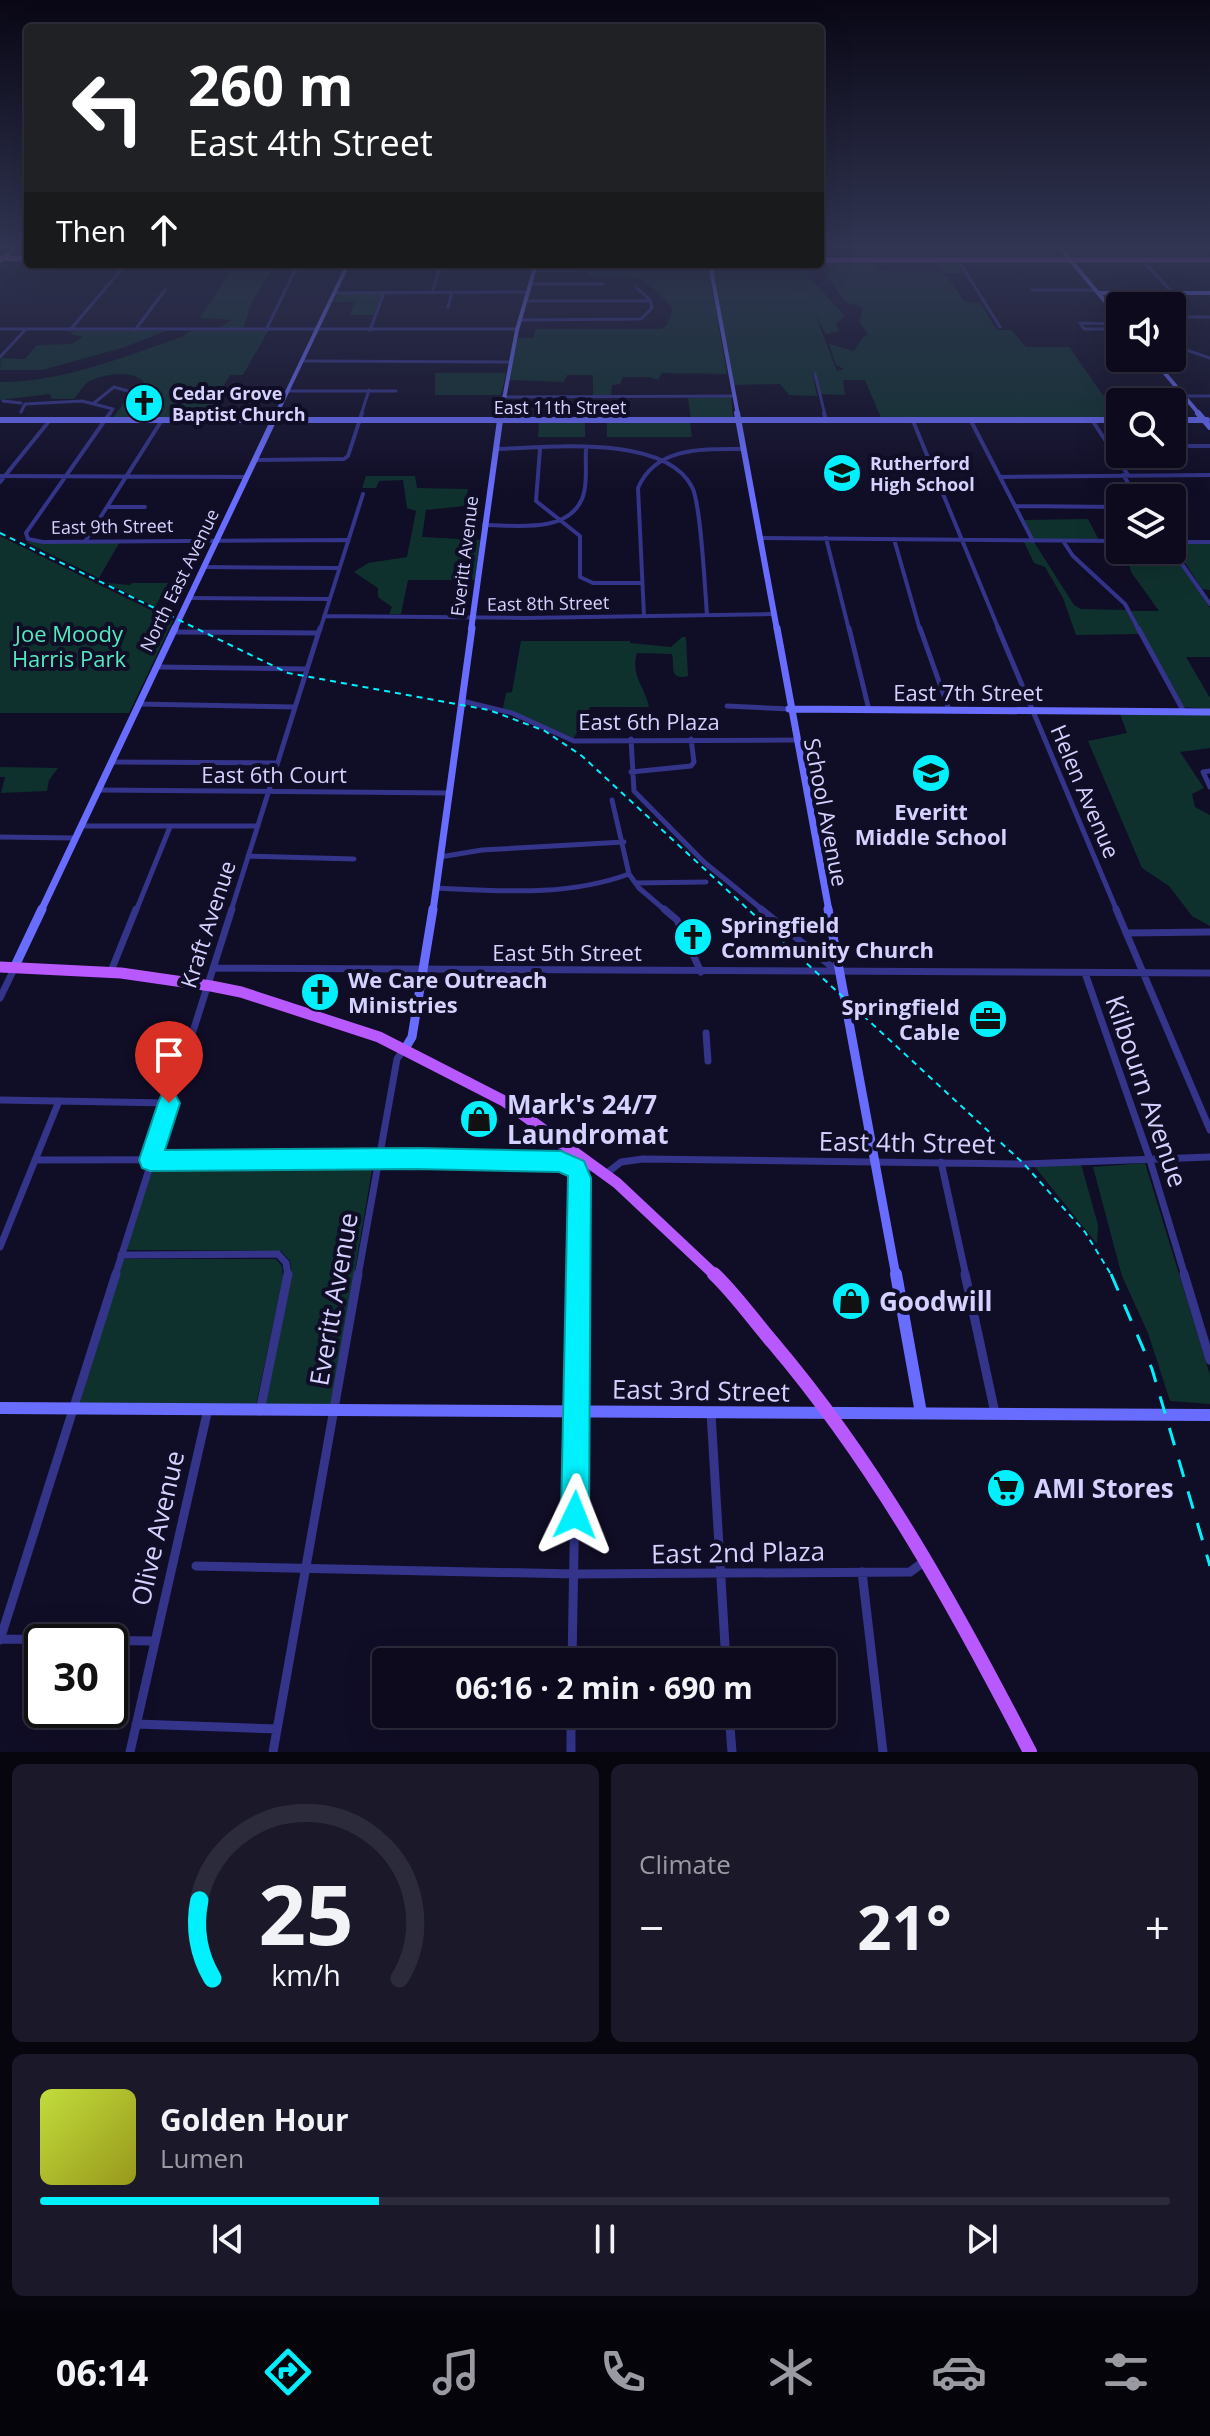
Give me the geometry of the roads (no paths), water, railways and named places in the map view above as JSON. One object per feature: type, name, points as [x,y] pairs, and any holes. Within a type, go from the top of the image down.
[{"type":"main road","points":[[0,967],[111,971],[207,985],[306,1009],[406,1047],[468,1079],[563,1139],[669,1228],[737,1297],[831,1413],[927,1559],[1030,1752]]},
{"type":"street","points":[[0,357],[24,331]]},
{"type":"street","name":"North East Avenue","points":[[0,998],[316,331]]},
{"type":"street","name":"Everitt Avenue","points":[[273,1752],[397,1059],[412,1037],[425,970],[499,421],[518,331]]},
{"type":"street","name":"School Avenue","points":[[722,331],[921,1413]]},
{"type":"street","points":[[1186,350],[1209,358],[1207,364]]},
{"type":"street","points":[[302,361],[510,362]]},
{"type":"street","points":[[1164,372],[1177,388]]},
{"type":"street","points":[[815,374],[826,421]]},
{"type":"street","points":[[104,380],[128,391]]},
{"type":"street","points":[[95,409],[97,403],[114,387]]},
{"type":"street","points":[[255,460],[344,459],[348,456],[369,390]]},
{"type":"street","points":[[288,391],[396,391]]},
{"type":"street","points":[[503,397],[733,396]]},
{"type":"street","points":[[1186,396],[1210,396]]},
{"type":"street","points":[[1186,398],[1210,427]]},
{"type":"street","points":[[3,401],[107,405],[105,420],[65,476]]},
{"type":"street","points":[[50,413],[55,402]]},
{"type":"street","points":[[21,412],[23,404]]},
{"type":"street","name":"East 11th Street","points":[[0,420],[1106,420]]},
{"type":"street","points":[[0,482],[50,420]]},
{"type":"street","points":[[86,540],[162,420]]},
{"type":"street","points":[[1092,420],[1106,443]]},
{"type":"street","points":[[1186,420],[1207,420]]},
{"type":"street","name":"Helen Avenue","points":[[913,421],[1210,1130]]},
{"type":"street","points":[[971,421],[1033,541]]},
{"type":"street","points":[[1186,446],[1210,446]]},
{"type":"street","points":[[495,449],[630,450],[663,459],[685,472],[694,489],[707,615]]},
{"type":"street","points":[[540,449],[536,501],[580,536],[580,577],[585,581],[642,583]]},
{"type":"street","points":[[484,525],[537,524],[574,512],[582,501],[586,449]]},
{"type":"street","points":[[644,616],[638,488],[642,476],[663,459],[698,450],[743,449]]},
{"type":"street","points":[[1122,468],[1131,484]]},
{"type":"street","points":[[1000,477],[1210,475]]},
{"type":"street","points":[[2,476],[246,477]]},
{"type":"street","name":"East 9th Street","points":[[65,476],[26,533],[26,537],[33,541],[347,540]]},
{"type":"street","name":"Kraft Avenue","points":[[0,1639],[363,494]]},
{"type":"street","points":[[1015,506],[1106,507]]},
{"type":"street","points":[[107,507],[145,507]]},
{"type":"street","points":[[759,538],[1106,541]]},
{"type":"street","points":[[826,538],[869,710]]},
{"type":"street","points":[[894,539],[917,621],[949,710]]},
{"type":"street","points":[[1063,541],[1073,556],[1125,604],[1184,712]]},
{"type":"street","points":[[1186,542],[1210,542]]},
{"type":"street","points":[[1182,564],[1210,604]]},
{"type":"street","points":[[203,567],[338,568]]},
{"type":"street","points":[[189,598],[329,599]]},
{"type":"street","name":"East 8th Street","points":[[324,616],[472,618],[772,614]]},
{"type":"street","points":[[172,632],[318,633]]},
{"type":"street","points":[[156,667],[307,669]]},
{"type":"street","name":"East 6th Plaza","points":[[462,701],[512,713],[574,741],[795,740]]},
{"type":"street","points":[[138,704],[295,707]]},
{"type":"street","name":"East 7th Street","points":[[727,706],[1210,712]]},
{"type":"street","points":[[631,739],[634,791],[659,820],[760,910],[839,972]]},
{"type":"street","points":[[631,772],[691,766],[694,762],[691,739]]},
{"type":"street","points":[[111,762],[277,763]]},
{"type":"street","points":[[1207,771],[1210,787]]},
{"type":"street","name":"East 6th Court","points":[[98,790],[450,793]]},
{"type":"street","points":[[612,800],[629,874],[677,920],[701,972]]},
{"type":"street","points":[[81,826],[258,826]]},
{"type":"street","points":[[111,971],[170,827]]},
{"type":"street","points":[[0,837],[75,838]]},
{"type":"street","points":[[440,857],[482,850],[624,842]]},
{"type":"street","points":[[248,856],[354,859]]},
{"type":"street","points":[[436,888],[567,890],[608,882],[629,874]]},
{"type":"street","points":[[635,883],[706,882]]},
{"type":"street","points":[[1126,933],[1210,932]]},
{"type":"street","name":"East 5th Street","points":[[213,968],[1210,973]]},
{"type":"street","name":"Kilbourn Avenue","points":[[1085,973],[1149,1157],[1210,1360]]},
{"type":"street","points":[[706,1033],[708,1061]]},
{"type":"street","points":[[0,1100],[169,1103]]},
{"type":"street","points":[[0,1247],[59,1101]]},
{"type":"street","points":[[561,1162],[563,1139]]},
{"type":"street","name":"East 4th Street","points":[[607,1173],[619,1162],[643,1159],[1024,1164],[1210,1157]]},
{"type":"street","points":[[35,1160],[561,1162],[576,1169],[580,1178],[572,1648]]},
{"type":"street","points":[[941,1162],[996,1415]]},
{"type":"street","points":[[580,1178],[594,1163]]},
{"type":"street","points":[[121,1255],[278,1254],[286,1263],[288,1276],[260,1411]]},
{"type":"street","name":"East 3rd Street","points":[[0,1408],[1210,1415]]},
{"type":"street","name":"Olive Avenue","points":[[130,1752],[208,1409]]},
{"type":"street","points":[[711,1413],[725,1648]]},
{"type":"street","name":"East 2nd Plaza","points":[[196,1566],[721,1575],[910,1572],[927,1559]]},
{"type":"street","points":[[862,1572],[883,1752]]},
{"type":"street","points":[[0,1639],[153,1641]]},
{"type":"street","points":[[136,1724],[277,1729]]},
{"type":"street","points":[[571,1728],[571,1752]]},
{"type":"street","points":[[730,1728],[732,1752]]},
{"type":"railway","points":[[0,533],[288,673],[489,710],[545,731],[582,756],[1024,1164],[1085,1232],[1112,1275]]},
{"type":"railway","points":[[1112,1275],[1152,1369],[1210,1566]]},
{"type":"place","name":"Cedar Grove Baptist Church","points":[[144,403]]},
{"type":"place","name":"Rutherford High School","points":[[842,473]]},
{"type":"place","name":"Everitt Middle School","points":[[931,773]]},
{"type":"place","name":"Springfield Community Church","points":[[693,937]]},
{"type":"place","name":"We Care Outreach Ministries","points":[[320,992]]},
{"type":"place","name":"Springfield Cable","points":[[988,1019]]},
{"type":"place","name":"Mark's 24/7 Laundromat","points":[[479,1119]]},
{"type":"place","name":"Goodwill","points":[[851,1301]]},
{"type":"place","name":"AMI Stores","points":[[1006,1488]]},
{"type":"park label","name":"Joe Moody Harris Park","points":[[69,646]]}]
